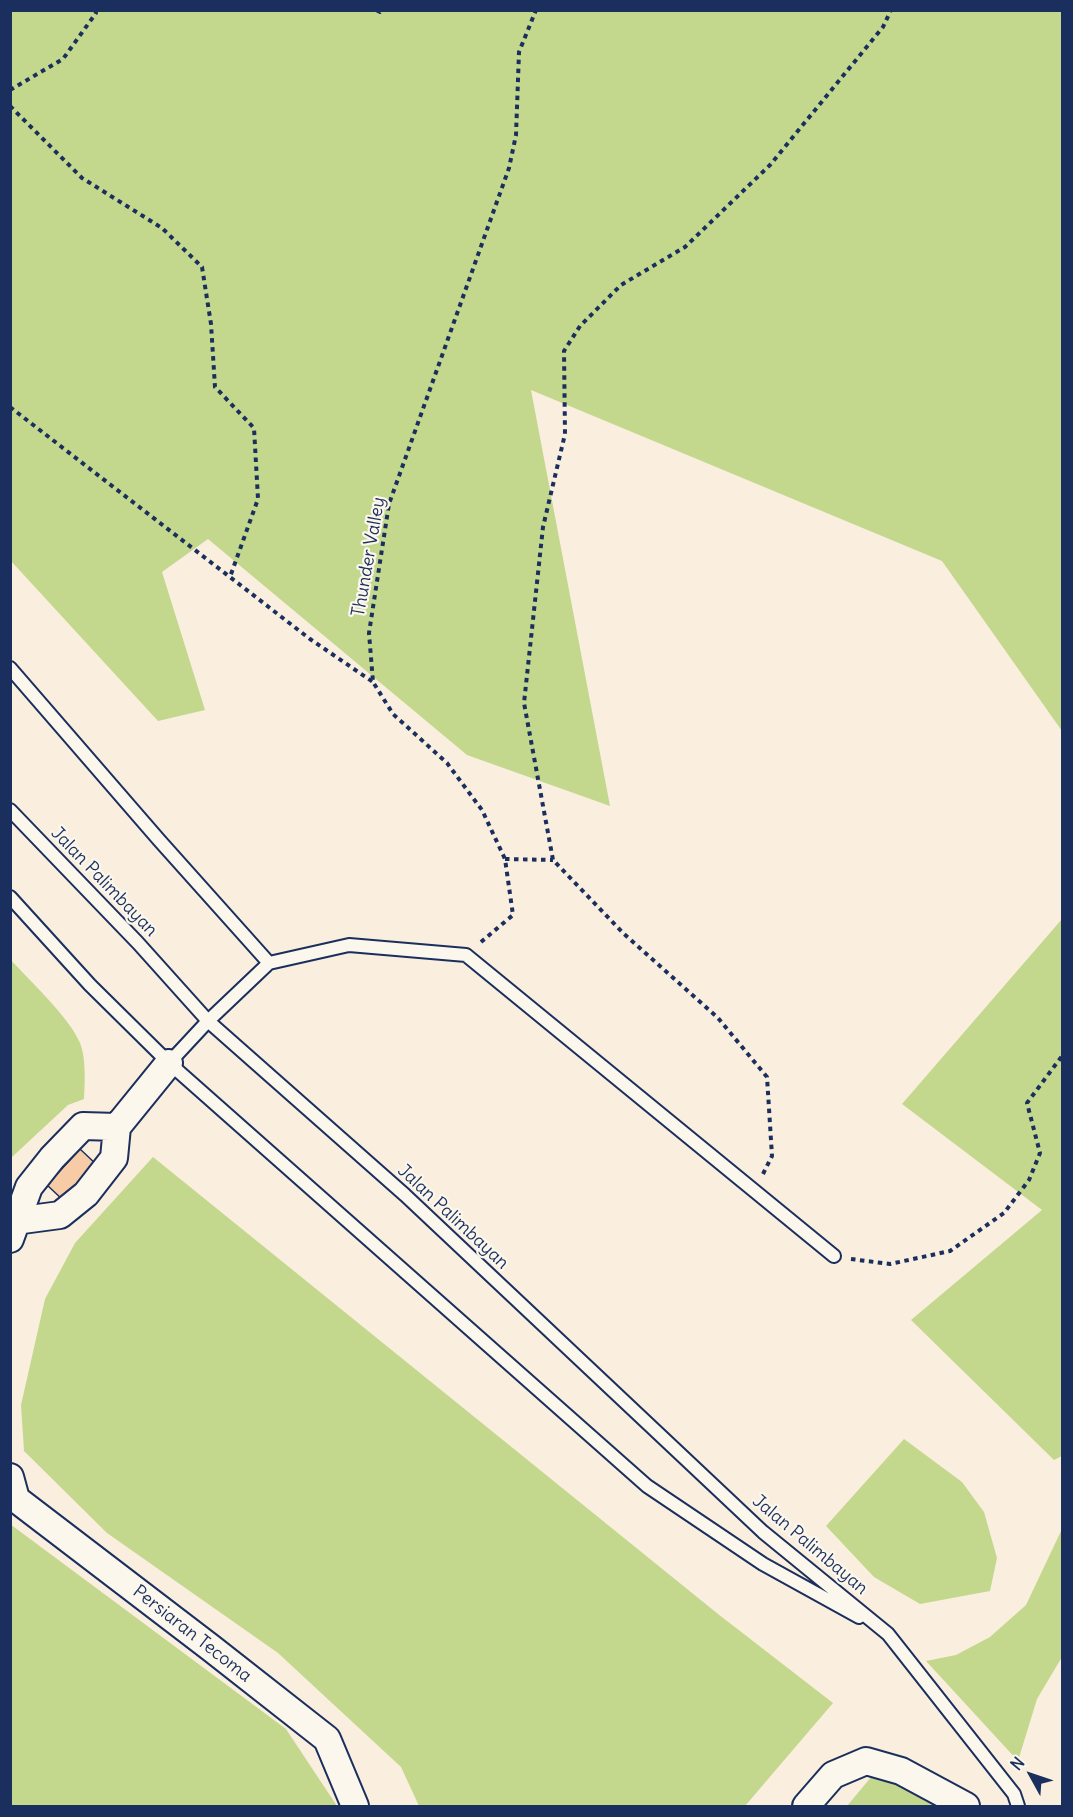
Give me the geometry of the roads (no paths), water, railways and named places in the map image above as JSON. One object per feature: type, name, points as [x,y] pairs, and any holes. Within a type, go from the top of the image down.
[{"type":"street","points":[[13,1230],[60,1215],[86,1194],[114,1158],[117,1127],[169,1063]]},
{"type":"street","points":[[13,1230],[30,1187],[52,1158],[83,1126],[117,1127]]},
{"type":"street","name":"Persiaran Tecoma","points":[[10,1478],[16,1499],[211,1647],[327,1739],[355,1806]]},
{"type":"street","points":[[806,1806],[833,1775],[866,1761],[901,1771],[966,1806]]},
{"type":"lane","points":[[10,668],[269,963]]},
{"type":"lane","name":"Jalan Palimbayan","points":[[10,810],[138,943],[208,1021],[405,1195],[763,1532],[888,1634],[1014,1794],[1018,1806]]},
{"type":"lane","name":"Jalan Palimbayan","points":[[10,897],[90,985],[169,1063],[647,1486],[763,1563],[888,1634]]},
{"type":"lane","points":[[169,1063],[208,1021],[269,963],[349,945],[466,955],[834,1256]]}]
